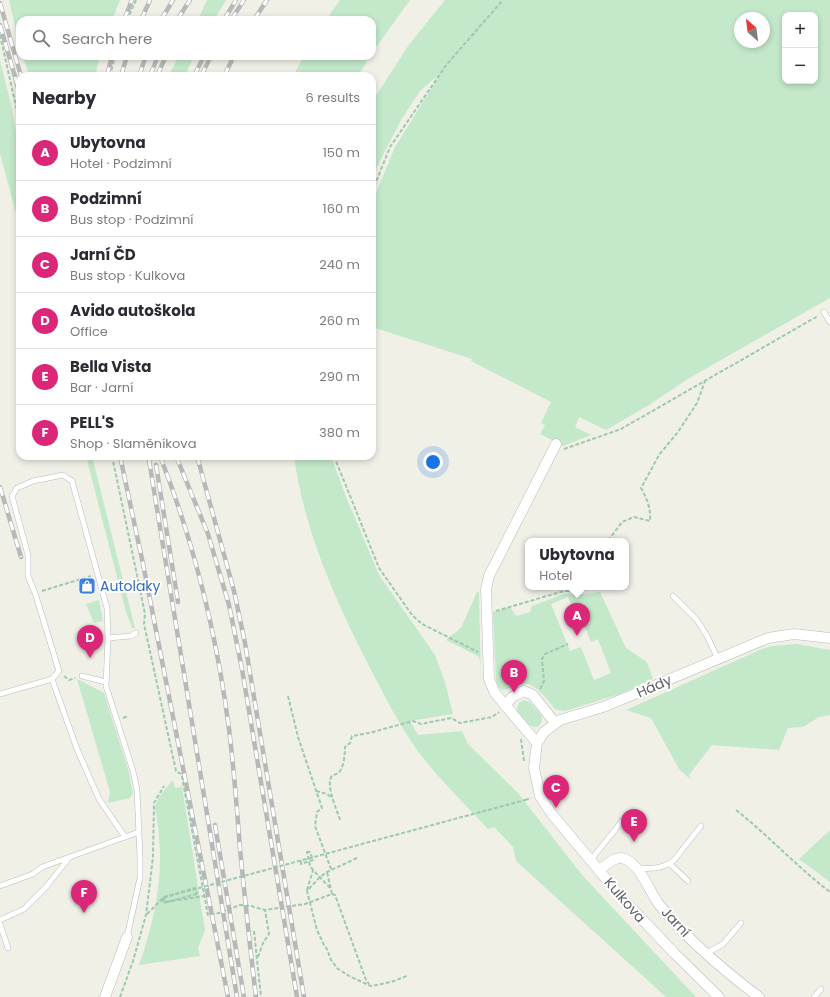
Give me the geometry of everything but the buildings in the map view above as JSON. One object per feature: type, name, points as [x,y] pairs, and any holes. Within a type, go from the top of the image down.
[{"type":"street","points":[[537,743],[491,687],[488,657],[487,582],[553,449]]},
{"type":"street","name":"Hády","points":[[537,743],[544,732],[560,720],[606,706],[768,638],[794,634],[830,638]]},
{"type":"street","points":[[506,707],[509,699],[514,694],[524,691],[533,695],[555,723]]},
{"type":"street","name":"Kulkova","points":[[537,743],[534,768],[540,796],[551,813],[590,861],[648,927],[719,997]]},
{"type":"street","name":"Jarní","points":[[598,870],[612,860],[621,858],[629,861],[636,868],[659,903],[678,926],[706,953],[759,997]]},
{"type":"street","points":[[105,997],[127,937]]},
{"type":"lane","points":[[824,312],[830,322]]},
{"type":"lane","points":[[0,694],[52,679],[58,671],[35,593],[28,576],[28,555],[12,496],[17,488],[33,481],[64,475],[72,481],[107,608],[108,638],[106,682],[133,771],[137,790],[140,878],[127,937]]},
{"type":"lane","points":[[673,596],[697,620],[707,636],[718,659]]},
{"type":"lane","points":[[108,638],[131,636],[136,634]]},
{"type":"lane","points":[[82,676],[106,682]]},
{"type":"lane","points":[[52,679],[77,749],[98,799],[125,837]]},
{"type":"lane","points":[[590,861],[622,821]]},
{"type":"lane","points":[[636,868],[660,868],[670,864],[701,826]]},
{"type":"lane","points":[[0,886],[33,874],[42,867],[139,832]]},
{"type":"lane","points":[[0,920],[24,909],[46,887],[70,857]]},
{"type":"lane","points":[[670,864],[688,881]]},
{"type":"lane","points":[[706,953],[723,944],[741,923]]},
{"type":"lane","points":[[0,924],[8,948]]},
{"type":"lane","points":[[814,997],[821,989]]},
{"type":"path","points":[[129,16],[136,0]]},
{"type":"path","points":[[376,182],[390,147],[447,64],[503,0]]},
{"type":"path","points":[[0,35],[16,106]]},
{"type":"path","points":[[111,72],[114,60]]},
{"type":"path","points":[[553,449],[621,429],[824,312]]},
{"type":"path","points":[[610,538],[622,522],[634,517],[650,520],[648,501],[641,488],[659,455],[698,404],[706,380]]},
{"type":"path","points":[[113,460],[138,580],[148,643],[176,771],[181,774],[182,777],[208,915],[219,913],[240,905],[265,910],[309,903],[332,894]]},
{"type":"path","points":[[336,460],[379,568],[412,616],[422,624],[488,657]]},
{"type":"path","points":[[46,590],[97,574]]},
{"type":"path","points":[[487,614],[564,591],[582,592],[585,590]]},
{"type":"path","points":[[538,691],[544,681],[542,659],[545,654],[568,644]]},
{"type":"path","points":[[288,696],[298,737],[322,808],[317,812],[315,826],[331,869]]},
{"type":"path","points":[[340,820],[332,798],[329,784],[330,778],[340,771],[346,755],[345,747],[350,744],[352,736],[412,722],[421,724],[451,718],[460,723],[492,717]]},
{"type":"path","points":[[520,734],[525,762]]},
{"type":"path","points":[[120,997],[133,961],[146,915],[153,857],[154,803],[164,786]]},
{"type":"path","points":[[316,791],[327,794],[332,798]]},
{"type":"path","points":[[146,915],[164,897],[195,888],[197,894],[163,903],[162,898],[301,861],[525,800],[531,798],[530,791]]},
{"type":"path","points":[[736,810],[830,892]]},
{"type":"path","points":[[301,861],[301,864],[307,862],[313,860],[310,852],[307,852],[308,858],[310,863],[313,870],[331,890]]},
{"type":"path","points":[[307,891],[320,877],[331,869],[357,858]]},
{"type":"path","points":[[313,870],[307,891],[309,903],[314,914],[317,930],[334,965],[350,977],[371,986],[391,982],[407,976]]},
{"type":"path","points":[[327,872],[332,894],[335,895],[366,980],[371,986]]},
{"type":"path","points":[[164,897],[165,902],[205,896]]},
{"type":"path","points":[[257,959],[263,943],[269,934],[265,910]]},
{"type":"path","points":[[254,931],[261,997]]},
{"type":"green space","points":[[9,0],[120,0],[114,16],[16,16],[16,30]]},
{"type":"green space","points":[[207,0],[226,0],[216,16],[200,16]]},
{"type":"green space","points":[[340,0],[410,0],[376,47],[376,16],[329,16]]},
{"type":"green space","points":[[445,0],[830,0],[830,298],[691,377],[649,405],[606,430],[579,417],[575,427],[591,435],[563,446],[540,434],[545,425],[541,423],[551,402],[471,361],[472,359],[376,328],[376,193],[395,147],[441,73],[420,91],[401,120],[376,169],[376,96],[408,46]]},
{"type":"green space","points":[[24,60],[99,60],[96,72],[28,72]]},
{"type":"green space","points":[[177,60],[192,60],[187,72],[170,72]]},
{"type":"green space","points":[[302,60],[368,60],[360,72],[295,72]]},
{"type":"green space","points":[[0,61],[11,104],[16,132],[16,212],[0,153]]},
{"type":"green space","points":[[87,460],[93,460],[135,628],[132,628],[126,612]]},
{"type":"green space","points":[[295,460],[332,460],[379,575],[435,655],[445,682],[453,714],[410,721],[418,735],[462,731],[468,744],[518,793],[583,876],[696,997],[666,997],[516,861],[513,847],[494,827],[488,829],[442,780],[417,750],[397,719],[380,688],[344,616],[322,564],[313,538],[299,484]]},
{"type":"green space","points":[[477,592],[479,592],[481,682],[478,656],[446,640],[461,628]]},
{"type":"green space","points":[[600,592],[626,648],[647,662],[653,679],[620,694],[565,711],[556,710],[538,690],[529,685],[520,685],[504,690],[499,688],[496,680],[493,612],[510,607],[516,616],[530,612],[532,606],[564,594]],"holes":[[[568,597],[580,626],[584,625],[591,642],[598,639],[611,673],[594,680],[581,647],[570,651],[551,604]]]},
{"type":"green space","points":[[99,600],[103,621],[94,623],[86,604]]},
{"type":"green space","points":[[797,644],[830,650],[830,715],[819,717],[803,727],[788,728],[779,750],[712,745],[689,775],[691,780],[679,769],[651,718],[626,710],[762,649],[772,646]]},
{"type":"green space","points":[[77,679],[104,693],[128,769],[133,793],[130,798],[108,803],[110,792]]},
{"type":"green space","points":[[524,700],[530,702],[542,716],[541,723],[538,726],[534,727],[525,722],[518,712],[517,707],[520,702]]},
{"type":"green space","points":[[173,780],[175,788],[182,787],[205,930],[198,948],[200,956],[139,965],[152,923],[159,880],[160,851],[155,808],[160,796]]},
{"type":"green space","points":[[830,830],[830,882],[799,859]]},
{"type":"railway","points":[[126,16],[132,0]]},
{"type":"railway","points":[[143,16],[150,0]]},
{"type":"railway","points":[[163,16],[173,0]]},
{"type":"railway","points":[[180,16],[190,0]]},
{"type":"railway","points":[[226,16],[236,0]]},
{"type":"railway","points":[[234,16],[244,0]]},
{"type":"railway","points":[[257,16],[267,0]]},
{"type":"railway","points":[[0,3],[16,59]]},
{"type":"railway","points":[[0,25],[16,80]]},
{"type":"railway","points":[[16,60],[20,72]]},
{"type":"railway","points":[[108,72],[111,60]]},
{"type":"railway","points":[[122,72],[126,60]]},
{"type":"railway","points":[[140,72],[145,60]]},
{"type":"railway","points":[[152,72],[156,60]]},
{"type":"railway","points":[[159,72],[164,60]]},
{"type":"railway","points":[[196,72],[202,60]]},
{"type":"railway","points":[[203,72],[209,60]]},
{"type":"railway","points":[[226,72],[232,60]]},
{"type":"railway","points":[[121,460],[143,564],[228,997]]},
{"type":"railway","points":[[149,460],[237,997]]},
{"type":"railway","points":[[161,460],[194,556],[218,659],[231,744],[240,849],[256,997]]},
{"type":"railway","points":[[178,460],[208,534],[229,605],[242,669],[297,997]]},
{"type":"railway","points":[[198,460],[234,591],[245,643],[304,997]]},
{"type":"railway","points":[[156,465],[178,602]]},
{"type":"railway","points":[[0,487],[21,557]]},
{"type":"railway","points":[[215,825],[244,997]]},
{"type":"place","name":"Autolaky","points":[[87,586]]},
{"type":"place","name":"Ubytovna","points":[[577,636]]},
{"type":"place","name":"Avido autoškola","points":[[90,658]]},
{"type":"place","name":"Podzimní","points":[[514,693]]},
{"type":"place","name":"Jarní ČD","points":[[556,808]]},
{"type":"place","name":"Bella Vista","points":[[634,842]]},
{"type":"place","name":"PELL'S","points":[[84,913]]}]
